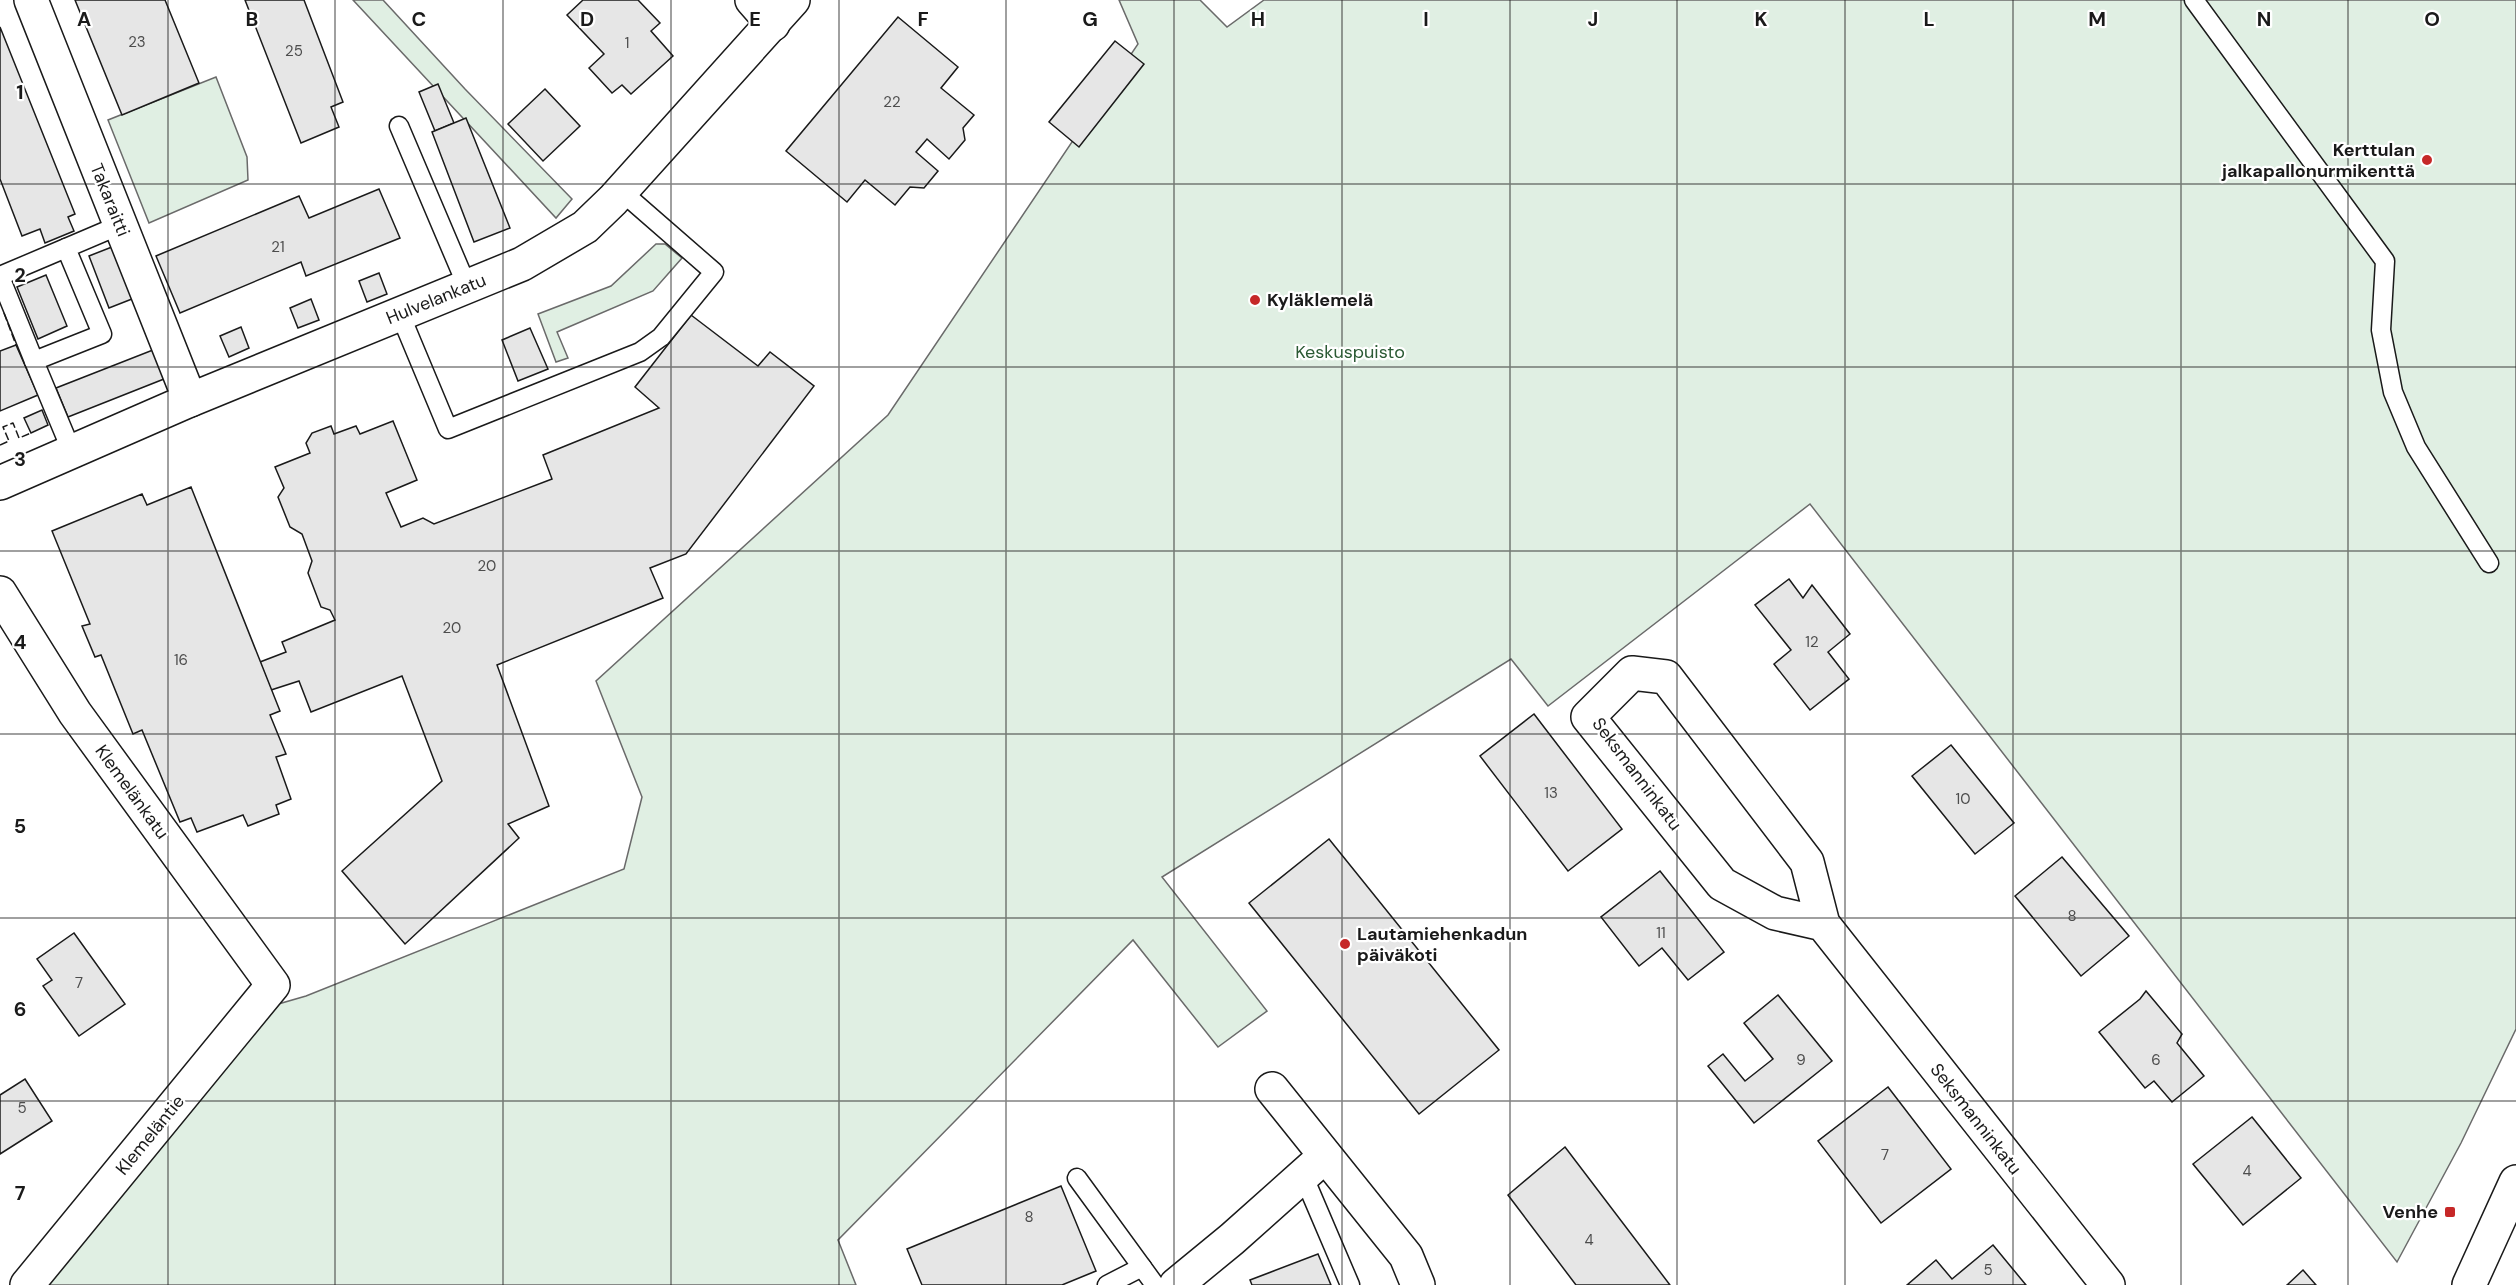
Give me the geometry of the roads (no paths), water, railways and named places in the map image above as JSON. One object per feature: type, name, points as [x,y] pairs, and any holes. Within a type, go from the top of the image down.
[{"type":"street","name":"Takaraitti","points":[[31,0],[190,400]]},
{"type":"street","points":[[752,0],[783,12]]},
{"type":"street","name":"Hulvelankatu","points":[[0,483],[190,400],[522,264],[556,246],[585,227],[621,191],[783,12]]},
{"type":"street","name":"Klemelänkatu","points":[[0,593],[75,713],[273,985]]},
{"type":"street","name":"Seksmanninkatu","points":[[1822,924],[1775,913],[1722,884],[1588,717],[1632,673],[1666,677],[1807,862],[1822,924],[2108,1285]]},
{"type":"street","name":"Klemeläntie","points":[[27,1285],[273,985]]},
{"type":"street","points":[[1272,1089],[1314,1165],[1406,1256],[1418,1285]]},
{"type":"street","points":[[1176,1285],[1232,1239],[1314,1165]]},
{"type":"street","points":[[2469,1285],[2516,1182]]},
{"type":"lane","points":[[2194,0],[2385,261],[2381,330],[2393,392],[2416,447],[2489,563]]},
{"type":"lane","points":[[399,126],[467,286]]},
{"type":"lane","points":[[400,314],[448,429],[640,352],[661,337],[714,272],[621,191]]},
{"type":"lane","points":[[72,452],[0,277],[120,225]]},
{"type":"lane","points":[[34,361],[102,334],[66,248]]},
{"type":"lane","points":[[1314,1165],[1350,1285]]},
{"type":"lane","points":[[1077,1178],[1155,1285]]},
{"type":"lane","points":[[1107,1285],[1142,1267]]},
{"type":"place","name":"Kerttulan jalkapallonurmikenttä","points":[[2427,160]]},
{"type":"place","name":"Kyläklemelä","points":[[1255,300]]},
{"type":"place","name":"Lautamiehenkadun päiväkoti","points":[[1345,944]]},
{"type":"place","name":"Venhe","points":[[2450,1212]]},
{"type":"park label","name":"Keskuspuisto","points":[[1350,352]]}]
